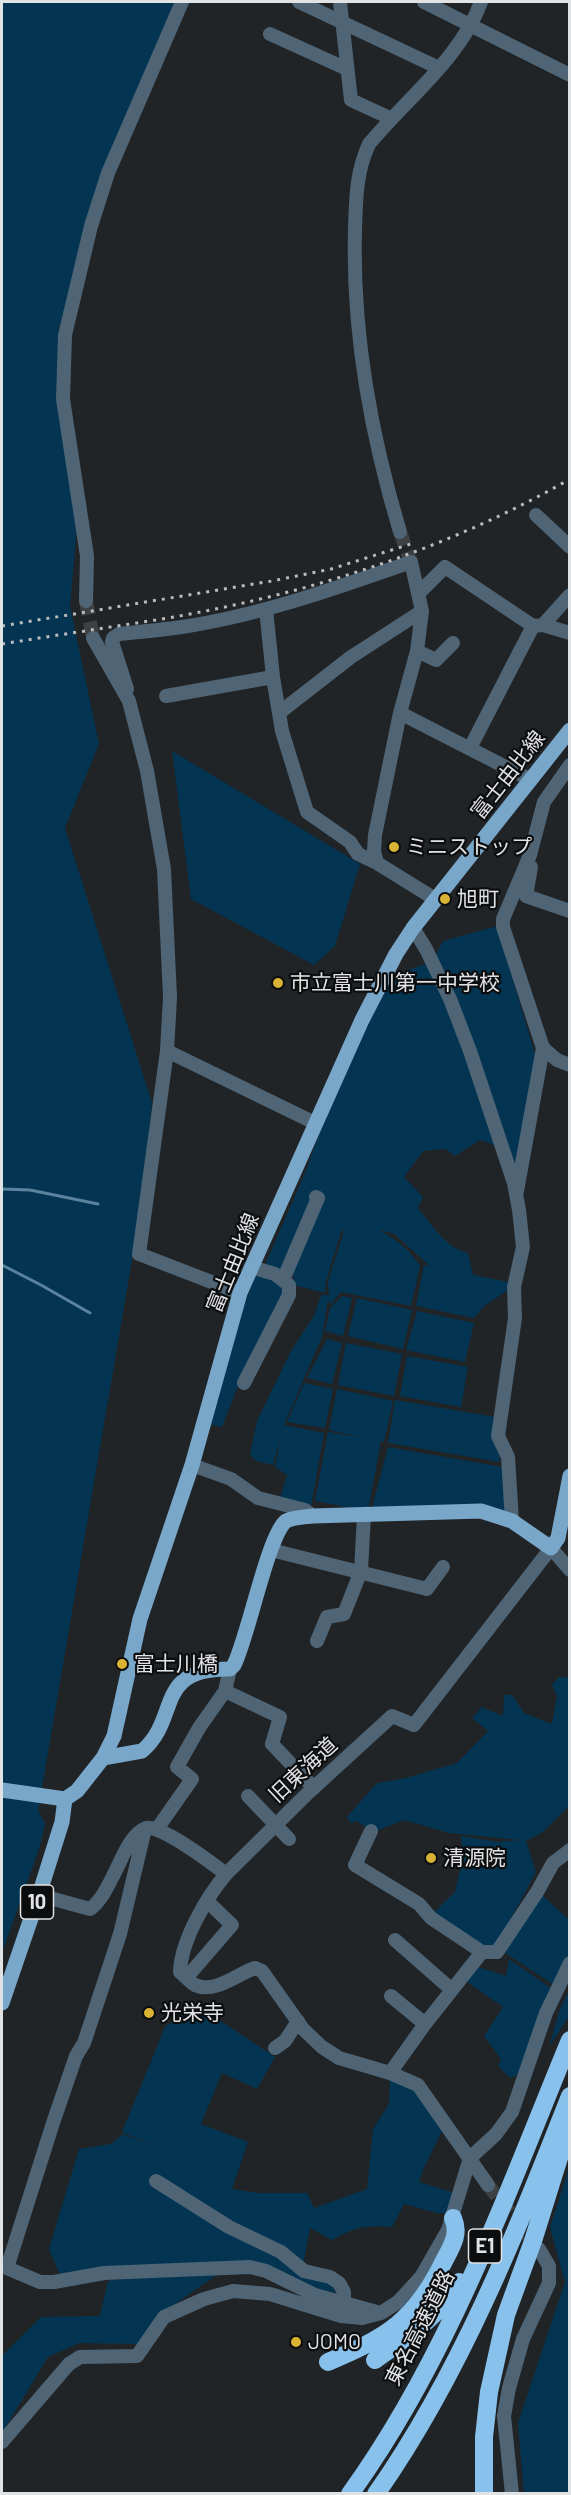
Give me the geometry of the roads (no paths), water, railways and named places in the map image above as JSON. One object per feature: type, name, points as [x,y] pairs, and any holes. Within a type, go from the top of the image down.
[{"type":"highway","name":"東名高速道路","points":[[350,2493],[384,2443],[431,2361],[475,2268],[570,2040]]},
{"type":"highway","name":"E1","points":[[376,2493],[421,2423],[452,2368],[495,2276],[570,2096]]},
{"type":"highway","points":[[484,2493],[484,2437],[489,2392],[503,2326],[570,2124]]},
{"type":"highway","points":[[375,2360],[427,2321],[456,2288],[513,2180]]},
{"type":"highway","points":[[328,2362],[386,2335],[418,2305],[430,2288],[454,2241],[456,2225],[453,2218]]},
{"type":"main road","name":"富士由比線","points":[[65,1799],[77,1791],[103,1758],[119,1718],[140,1619],[192,1465],[218,1365],[240,1293],[362,1020],[396,954],[413,928],[570,730]]},
{"type":"main road","points":[[103,1758],[142,1751],[149,1746],[176,1687],[181,1682],[203,1670],[230,1669],[237,1659],[271,1550],[280,1527],[288,1520],[313,1516],[480,1511],[512,1521],[551,1548],[558,1538],[570,1476]]},
{"type":"main road","points":[[2,1790],[65,1799]]},
{"type":"main road","name":"10","points":[[2,2002],[62,1822],[65,1799]]},
{"type":"street","points":[[86,601],[87,556],[63,399],[65,335],[90,226],[108,173],[182,2]]},
{"type":"street","points":[[299,2],[439,68]]},
{"type":"street","points":[[340,2],[351,100],[390,118]]},
{"type":"street","points":[[424,2],[570,75]]},
{"type":"street","points":[[400,532],[390,498],[359,339],[354,252],[356,182],[369,144],[390,118],[439,68],[472,25],[481,2]]},
{"type":"street","points":[[270,34],[347,69]]},
{"type":"street","points":[[536,515],[570,547]]},
{"type":"street","points":[[125,694],[127,689],[112,642],[113,638],[119,634],[184,627],[266,609],[330,591],[411,562],[422,611],[417,651],[400,713],[375,835],[374,851],[377,863]]},
{"type":"street","points":[[419,593],[445,567],[538,626],[570,633]]},
{"type":"street","points":[[470,748],[538,626],[570,595]]},
{"type":"street","points":[[266,609],[279,713],[287,752],[307,812],[350,842],[358,854],[377,863],[435,899]]},
{"type":"street","points":[[279,713],[351,657],[422,611]]},
{"type":"street","points":[[93,638],[129,701],[147,771],[164,868],[171,976],[167,1051],[139,1254],[240,1293]]},
{"type":"street","points":[[417,651],[436,660],[453,643]]},
{"type":"street","points":[[166,696],[273,677]]},
{"type":"street","points":[[400,713],[531,780]]},
{"type":"street","points":[[516,1194],[543,1048],[503,927],[506,910],[530,855],[544,802],[570,765]]},
{"type":"street","points":[[530,855],[531,865],[526,896],[570,911]]},
{"type":"street","points":[[413,928],[426,949],[470,1051],[516,1194],[523,1247],[514,1287],[515,1318],[498,1436],[508,1457],[512,1521]]},
{"type":"street","points":[[543,1048],[557,1060],[570,1065]]},
{"type":"street","points":[[167,1051],[315,1123]]},
{"type":"street","points":[[283,1280],[318,1198],[315,1197]]},
{"type":"street","points":[[244,1383],[288,1295],[289,1285],[275,1274],[251,1267]]},
{"type":"street","points":[[192,1465],[231,1479],[258,1498],[305,1510],[313,1516]]},
{"type":"street","points":[[317,1641],[327,1617],[344,1614],[360,1571],[363,1515]]},
{"type":"street","points":[[551,1548],[570,1570]]},
{"type":"street","name":"旧東海道","points":[[187,1977],[180,1972],[180,1959],[207,1901],[226,1874],[392,1716],[414,1725],[551,1548]]},
{"type":"street","points":[[271,1550],[427,1589],[443,1567]]},
{"type":"street","points":[[39,1895],[90,1909],[95,1905],[135,1838],[151,1829],[192,1779],[177,1767],[199,1728],[225,1690],[230,1669]]},
{"type":"street","points":[[225,1690],[280,1717],[272,1744],[314,1788]]},
{"type":"street","points":[[248,1796],[289,1839]]},
{"type":"street","points":[[151,1829],[226,1874]]},
{"type":"street","points":[[151,1829],[84,2043],[76,2056],[7,2252],[7,2268],[40,2282],[54,2282],[104,2273],[250,2267],[266,2271],[315,2295],[381,2313]]},
{"type":"street","points":[[371,1831],[355,1865],[419,1904],[431,1917],[482,1952],[497,1952],[537,1892],[553,1863],[570,1850]]},
{"type":"street","points":[[207,1901],[232,1924],[187,1977],[194,1985],[213,1986],[255,1968],[262,1971],[298,2021],[322,2047],[339,2058],[390,2073],[418,2085],[488,2185]]},
{"type":"street","points":[[395,1940],[452,1990]]},
{"type":"street","points":[[390,2073],[482,1952]]},
{"type":"street","points":[[2,2442],[69,2364],[80,2357],[137,2356],[164,2317],[204,2299],[233,2290],[249,2291],[270,2294],[341,2316],[362,2318],[381,2313],[398,2302],[421,2277],[453,2218],[470,2158],[496,2134],[512,2112],[563,1988],[570,1963]]},
{"type":"street","points":[[391,1996],[425,2024]]},
{"type":"street","points":[[274,2048],[285,2041],[298,2021]]},
{"type":"street","points":[[156,2181],[229,2227],[281,2252],[304,2271],[330,2277],[339,2283],[344,2292],[344,2304]]},
{"type":"street","points":[[512,2493],[504,2416],[509,2388],[523,2339],[549,2283],[549,2266],[539,2249]]},
{"type":"waterway","points":[[2,1189],[30,1190],[98,1204]]},
{"type":"waterway","points":[[2,1265],[90,1313]]},
{"type":"tunnel","points":[[400,532],[411,562]]},
{"type":"tunnel","points":[[86,601],[93,638]]},
{"type":"tunnel","points":[[488,2185],[537,2247]]},
{"type":"railway","points":[[2,644],[220,608],[324,582],[425,548],[523,504],[570,479]]},
{"type":"railway","points":[[2,626],[272,581],[331,569],[414,543]]},
{"type":"place","name":"ミニストップ","points":[[394,847]]},
{"type":"place","name":"旭町","points":[[445,899]]},
{"type":"place","name":"市立富士川第一中学校","points":[[278,983]]},
{"type":"place","name":"富士川橋","points":[[122,1664]]},
{"type":"place","name":"清源院","points":[[431,1858]]},
{"type":"place","name":"光栄寺","points":[[149,2013]]},
{"type":"place","name":"JOMO","points":[[296,2342]]}]
